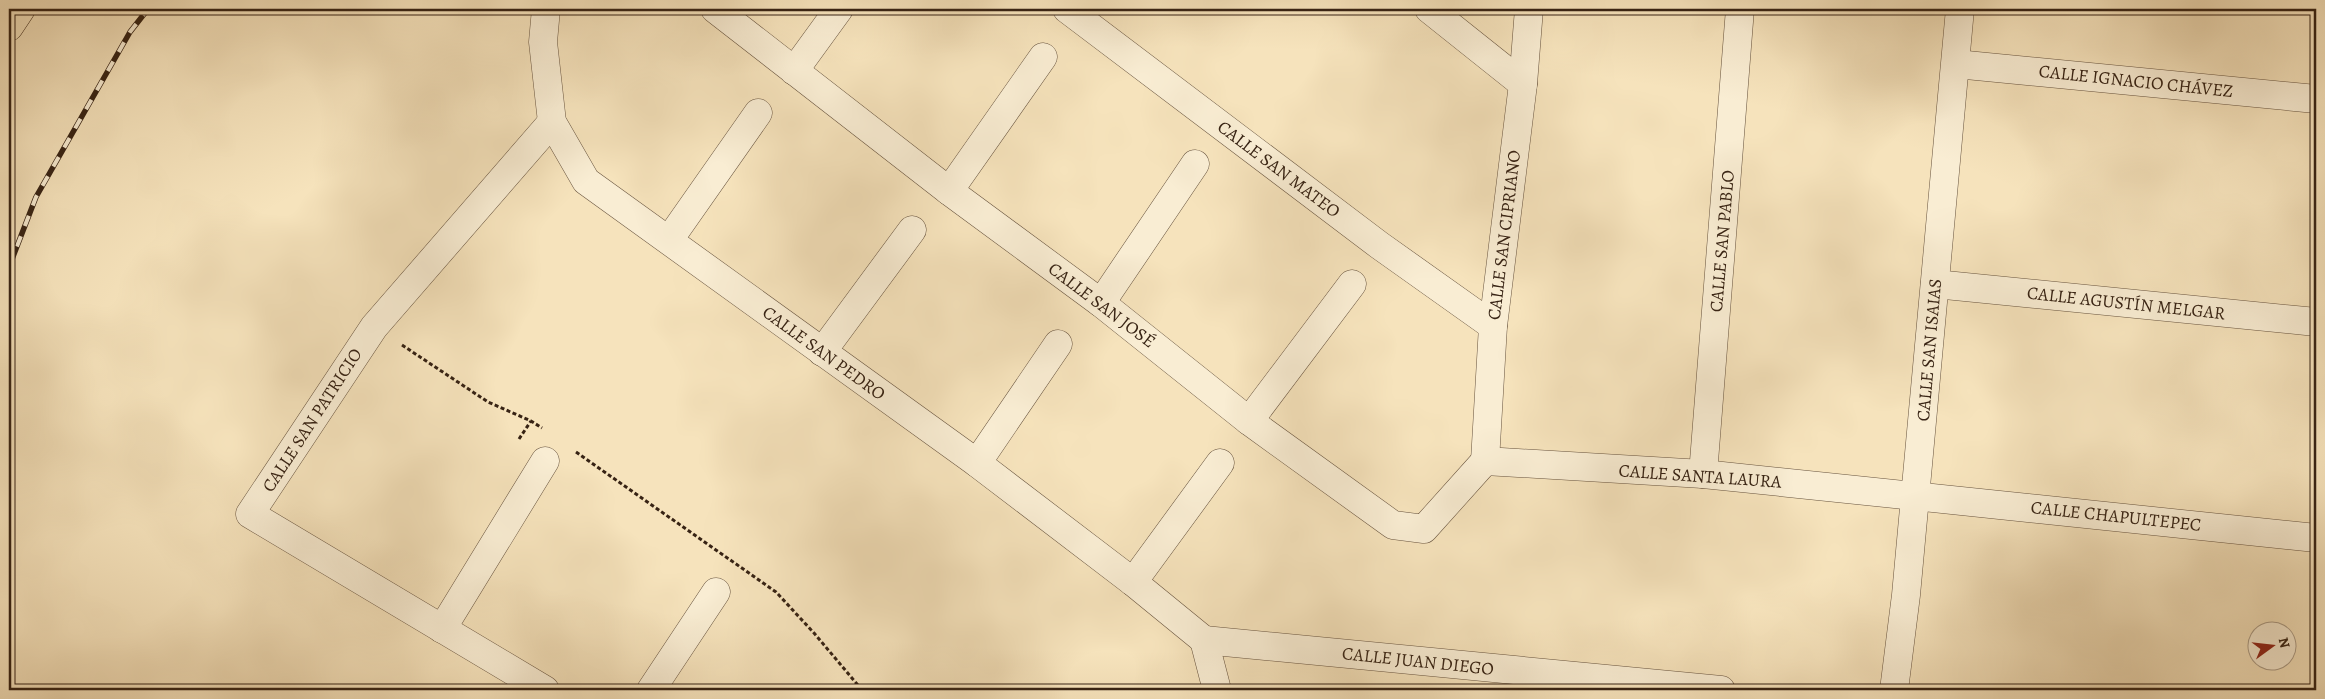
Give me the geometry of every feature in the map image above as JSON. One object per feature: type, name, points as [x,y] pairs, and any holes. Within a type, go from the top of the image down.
[{"type":"main road","points":[[9,26],[20,9]]},
{"type":"street","name":"CALLE SAN PEDRO","points":[[546,9],[543,42],[552,122],[586,181],[977,463],[1133,582],[1204,640]]},
{"type":"street","name":"CALLE SAN JOSÉ","points":[[715,9],[949,191],[1100,303],[1249,421],[1393,525],[1424,529],[1485,461]]},
{"type":"street","points":[[794,71],[839,9]]},
{"type":"street","name":"CALLE SAN MATEO","points":[[1067,9],[1379,245],[1493,326]]},
{"type":"street","points":[[1429,9],[1523,84]]},
{"type":"street","name":"CALLE SAN CIPRIANO","points":[[1485,461],[1493,326],[1523,84],[1529,9]]},
{"type":"street","name":"CALLE SAN PABLO","points":[[1703,474],[1740,9]]},
{"type":"street","name":"CALLE SAN ISAIAS","points":[[1894,690],[1915,495],[1960,9]]},
{"type":"street","points":[[949,191],[1043,57]]},
{"type":"street","name":"CALLE IGNACIO CHÁVEZ","points":[[1956,64],[2316,99]]},
{"type":"street","points":[[669,240],[758,113]]},
{"type":"street","name":"CALLE SAN PATRICIO","points":[[442,629],[250,514],[374,327],[552,122]]},
{"type":"street","points":[[1100,303],[1195,164]]},
{"type":"street","points":[[822,352],[912,230]]},
{"type":"street","points":[[1249,421],[1352,284]]},
{"type":"street","name":"CALLE AGUSTÍN MELGAR","points":[[1935,284],[2316,322]]},
{"type":"street","points":[[977,463],[1058,344]]},
{"type":"street","points":[[544,461],[442,629],[545,690]]},
{"type":"street","name":"CALLE SANTA LAURA","points":[[1485,461],[1703,474],[1915,495]]},
{"type":"street","points":[[1133,582],[1220,463]]},
{"type":"street","name":"CALLE CHAPULTEPEC","points":[[1915,495],[2316,538]]},
{"type":"street","points":[[651,690],[716,592]]},
{"type":"street","points":[[1204,640],[1217,690]]},
{"type":"street","name":"CALLE JUAN DIEGO","points":[[1204,640],[1721,690]]},
{"type":"path","points":[[374,327],[488,402],[531,421],[548,432]]},
{"type":"path","points":[[572,449],[776,592],[814,632],[862,690]]},
{"type":"railway","points":[[9,267],[36,197],[130,32],[148,9]]}]
